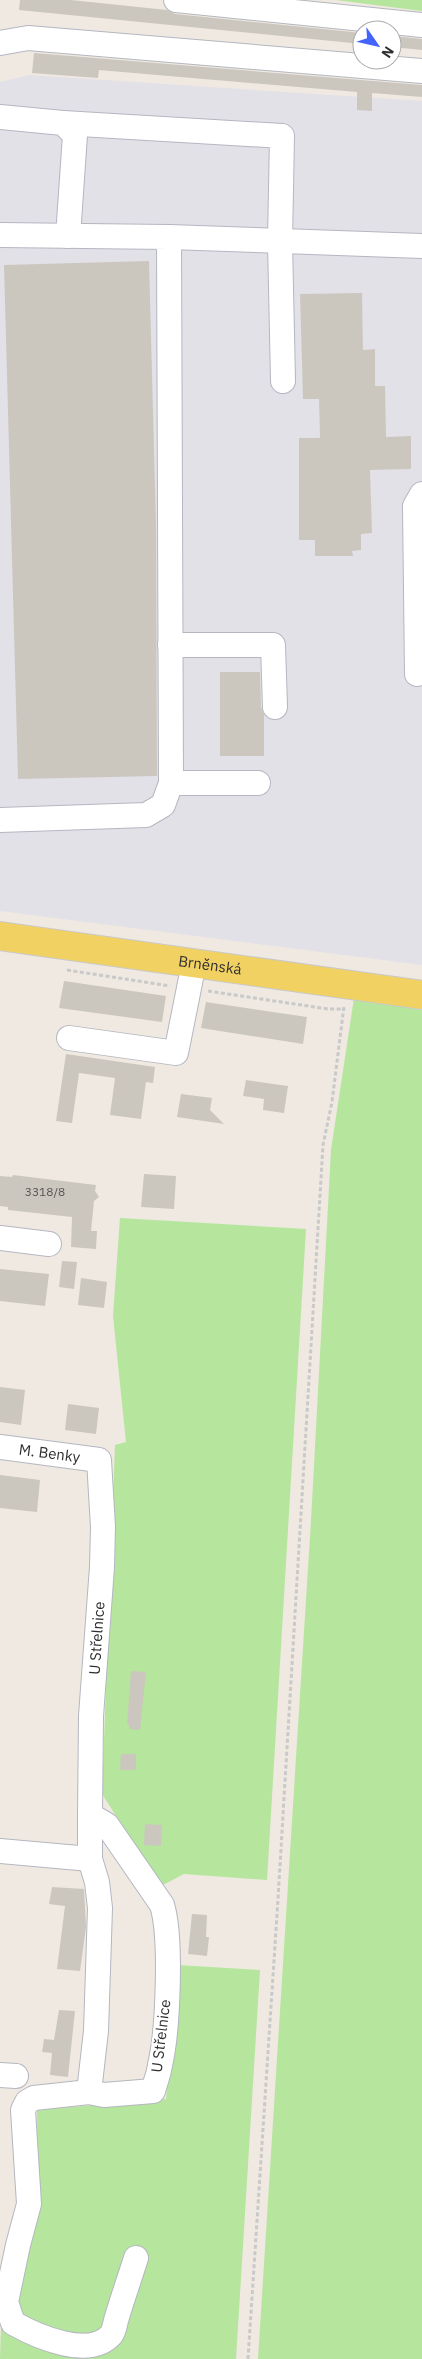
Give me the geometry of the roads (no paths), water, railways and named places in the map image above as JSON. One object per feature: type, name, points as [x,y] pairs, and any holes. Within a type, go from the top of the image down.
[{"type":"main road","name":"Brněnská","points":[[0,936],[422,995]]},
{"type":"street","points":[[176,0],[303,6],[422,25]]},
{"type":"street","points":[[0,43],[28,38],[422,71]]},
{"type":"street","points":[[0,117],[63,123],[282,136],[280,241],[282,381]]},
{"type":"street","points":[[63,123],[75,135],[68,236]]},
{"type":"street","points":[[0,235],[169,237],[422,246]]},
{"type":"street","points":[[0,820],[146,815],[163,805],[170,783],[169,237]]},
{"type":"street","points":[[417,674],[415,506],[422,494]]},
{"type":"street","points":[[170,645],[273,645],[275,707]]},
{"type":"street","points":[[170,783],[258,783]]},
{"type":"street","points":[[69,1038],[176,1053],[194,963]]},
{"type":"street","points":[[0,1238],[49,1244]]},
{"type":"street","name":"M. Benky","points":[[0,1447],[99,1460]]},
{"type":"street","name":"U Střelnice","points":[[90,1815],[107,1825],[162,1905],[166,1918],[167,1973],[164,2041],[153,2091],[104,2095],[89,2092],[96,2030],[100,1908],[97,1882],[90,1859],[90,1815],[90,1746],[103,1527],[99,1460]]},
{"type":"street","points":[[0,1851],[90,1859]]},
{"type":"street","points":[[89,2092],[34,2098],[27,2102],[23,2110],[29,2204],[6,2302],[13,2323],[40,2338],[66,2346],[89,2349],[101,2346],[112,2333],[136,2258]]}]
